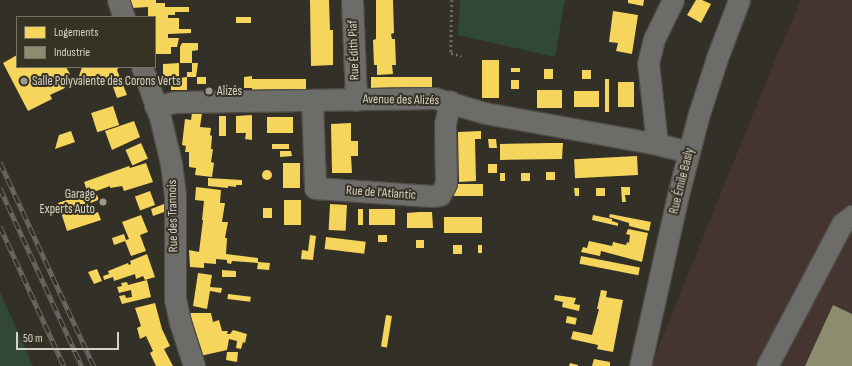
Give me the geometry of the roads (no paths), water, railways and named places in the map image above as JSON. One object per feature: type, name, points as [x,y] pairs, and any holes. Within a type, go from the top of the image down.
[{"type":"street","points":[[118,0],[124,16]]},
{"type":"street","name":"Rue Édith Piaf","points":[[352,0],[356,100]]},
{"type":"street","points":[[657,144],[648,63],[654,39],[673,0]]},
{"type":"street","name":"Rue Émile Basly","points":[[640,366],[689,152],[710,77],[739,0]]},
{"type":"street","name":"Rue des Trannois","points":[[142,68],[166,138],[174,185],[175,291],[177,309],[194,366]]},
{"type":"street","name":"Avenue des Alizés","points":[[156,106],[175,102],[434,98],[493,115],[657,144],[689,152]]},
{"type":"street","name":"Rue de l'Atlantic","points":[[312,100],[315,188],[432,196],[440,195],[446,183],[445,124],[450,102]]},
{"type":"street","points":[[767,366],[842,224],[852,216]]},
{"type":"railway","points":[[0,162],[94,366]]},
{"type":"railway","points":[[0,188],[82,366]]},
{"type":"railway","points":[[0,226],[64,366]]},
{"type":"place","name":"Salle Polyvalente des Corons Verts","points":[[24,81]]},
{"type":"place","name":"Alizés","points":[[209,91]]},
{"type":"place","name":"Garage Experts Auto","points":[[103,202]]}]
